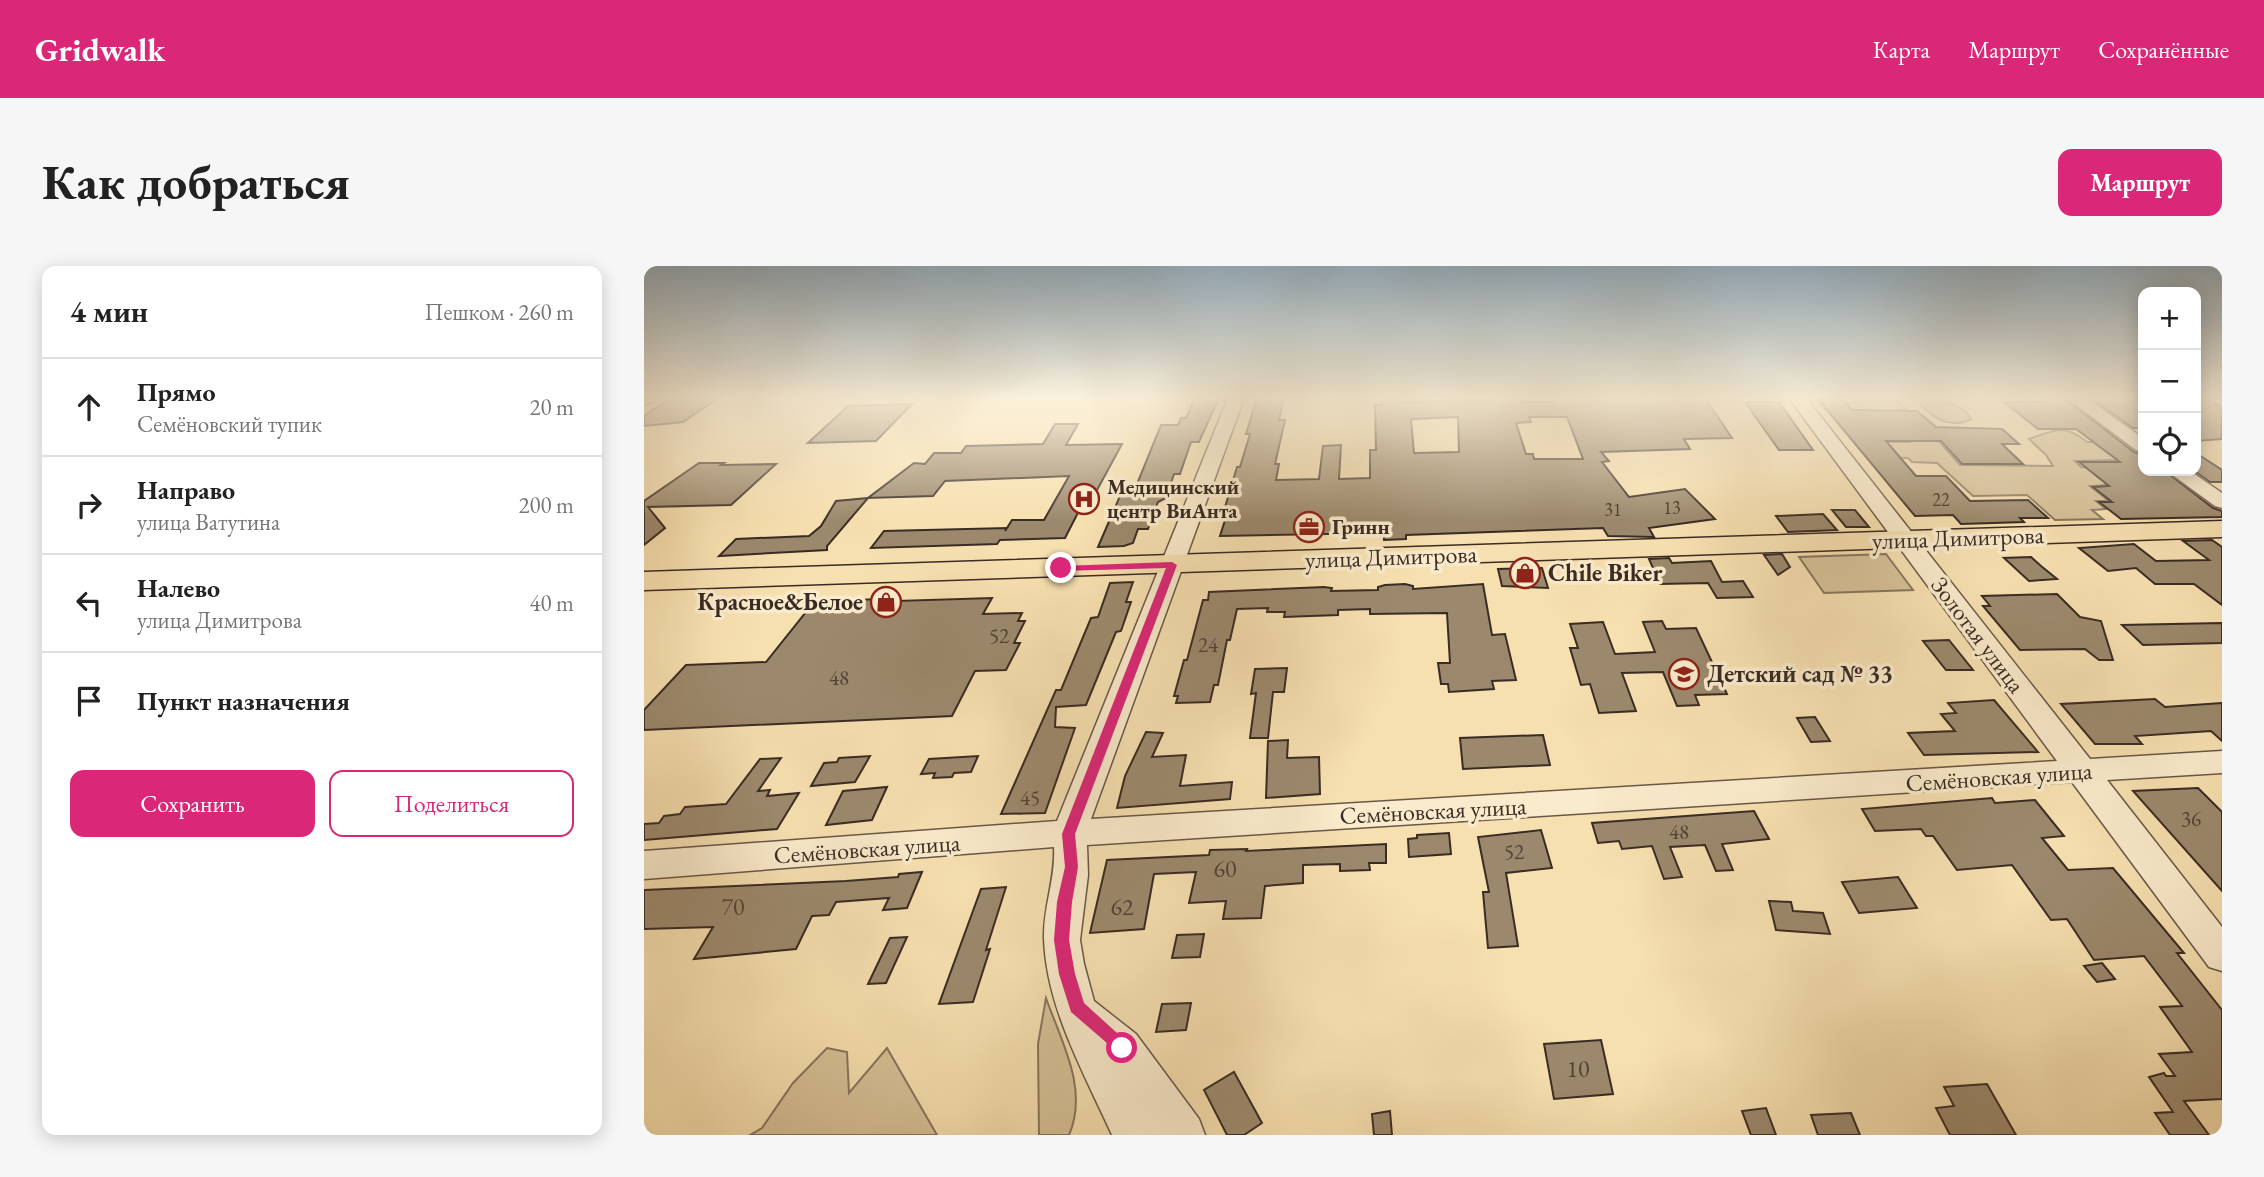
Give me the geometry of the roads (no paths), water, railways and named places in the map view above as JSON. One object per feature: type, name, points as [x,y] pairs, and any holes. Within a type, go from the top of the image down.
[{"type":"main road","name":"улица Димитрова","points":[[644,581],[2222,529]]},
{"type":"street","points":[[1135,1135],[1077,1007],[1067,974],[1062,940],[1065,902],[1072,867],[1069,834],[1220,439]]},
{"type":"street","name":"Золотая улица","points":[[1828,439],[2222,955]]},
{"type":"street","points":[[2184,476],[2222,502]]},
{"type":"street","name":"Семёновская улица","points":[[644,865],[1069,834],[2222,762]]},
{"type":"street","points":[[1077,1007],[1122,1048],[1183,1135]]},
{"type":"place","name":"Медицинский центр ВиАнта","points":[[1084,499]]},
{"type":"place","name":"Гринн","points":[[1309,527]]},
{"type":"place","name":"Chile Biker","points":[[1525,573]]},
{"type":"place","name":"Красное&Белое","points":[[886,602]]},
{"type":"place","name":"Детский сад № 33","points":[[1684,674]]}]
